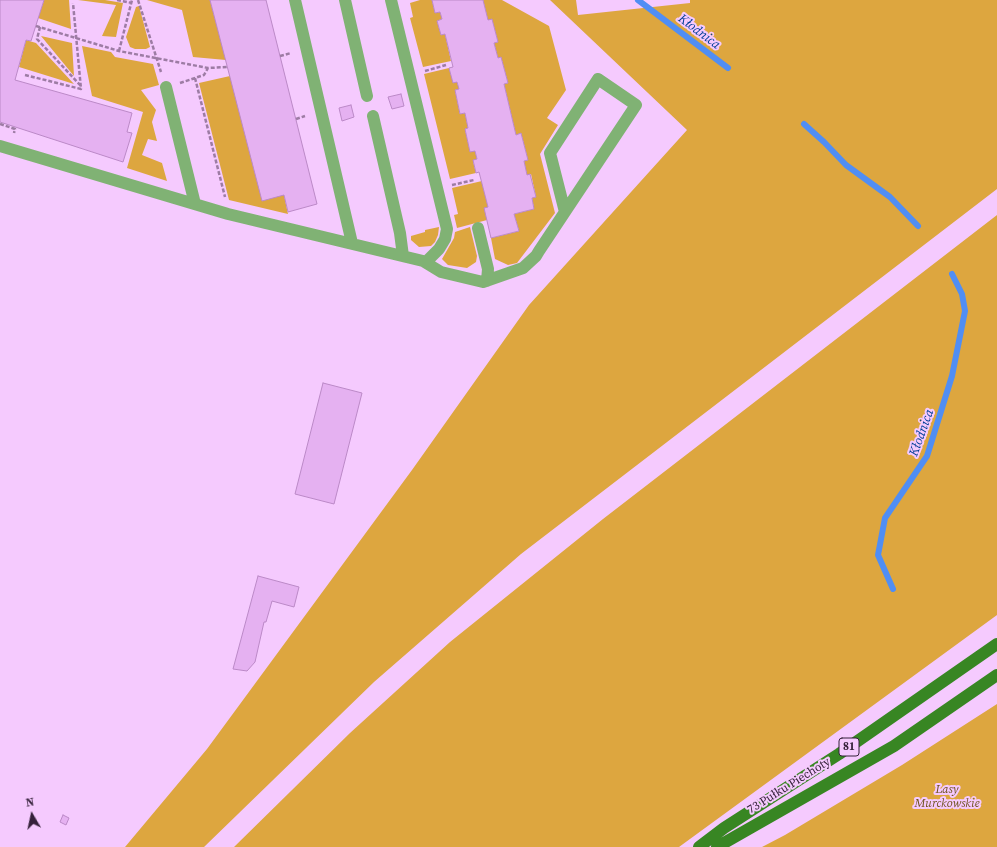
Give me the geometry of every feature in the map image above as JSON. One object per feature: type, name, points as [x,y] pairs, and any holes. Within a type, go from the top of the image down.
[{"type":"main road","name":"73 Pułku Piechoty","points":[[699,847],[724,828],[845,750],[997,644]]},
{"type":"main road","name":"73 Pułku Piechoty","points":[[717,847],[894,746],[997,675]]},
{"type":"lane","points":[[295,0],[352,243]]},
{"type":"lane","points":[[345,0],[367,96]]},
{"type":"lane","points":[[391,0],[443,210],[446,229],[444,239],[439,249],[426,262]]},
{"type":"lane","points":[[0,146],[195,204],[426,262],[442,272],[483,282],[523,268],[536,256],[636,106],[598,79],[550,153],[565,212]]},
{"type":"lane","points":[[166,87],[195,204]]},
{"type":"lane","points":[[373,116],[400,233],[403,256]]},
{"type":"lane","points":[[478,228],[488,268],[487,281]]},
{"type":"path","points":[[117,0],[132,1],[119,51]]},
{"type":"path","points":[[138,0],[166,87],[204,75],[208,68]]},
{"type":"path","points":[[73,3],[81,86]]},
{"type":"path","points":[[36,26],[119,51],[208,68],[227,67]]},
{"type":"path","points":[[40,27],[37,40],[81,86]]},
{"type":"path","points":[[280,56],[298,52]]},
{"type":"path","points":[[420,72],[446,66]]},
{"type":"path","points":[[25,75],[81,89],[81,86]]},
{"type":"path","points":[[195,78],[226,202]]},
{"type":"path","points":[[448,186],[474,180]]},
{"type":"green space","points":[[44,0],[69,0],[71,29],[38,18]]},
{"type":"green space","points":[[78,0],[105,0],[123,3],[116,37],[102,36],[116,5]]},
{"type":"green space","points":[[147,0],[210,0],[226,60],[193,57],[182,10]]},
{"type":"green space","points":[[420,0],[432,0],[435,13],[440,12],[442,19],[437,21],[441,35],[445,34],[451,61],[423,67],[410,18],[413,17],[410,3]]},
{"type":"green space","points":[[483,0],[502,0],[549,26],[566,90],[547,118],[558,125],[540,154],[555,213],[517,263],[508,265],[495,259],[491,238],[519,231],[514,214],[534,209],[532,198],[536,197],[531,174],[527,175],[524,161],[528,160],[521,133],[516,135],[504,84],[508,83],[501,57],[498,58],[494,43],[498,42],[492,20],[488,20]]},
{"type":"green space","points":[[550,0],[576,0],[578,15],[690,3],[690,0],[997,0],[997,189],[521,554],[374,682],[204,847],[125,847],[207,749],[412,470],[529,305],[687,130]]},
{"type":"green space","points":[[139,6],[150,47],[146,49],[135,49],[130,47],[126,37],[136,7]]},
{"type":"green space","points":[[41,36],[72,43],[74,76]]},
{"type":"green space","points":[[26,40],[36,43],[74,84],[19,67]]},
{"type":"green space","points":[[82,46],[111,52],[115,57],[153,64],[159,85],[141,90],[156,110],[152,122],[157,141],[148,139],[142,155],[162,163],[167,181],[127,168],[143,112],[92,96]]},
{"type":"green space","points":[[449,68],[453,82],[457,82],[459,89],[455,90],[460,114],[465,113],[468,128],[465,129],[470,151],[475,151],[477,159],[473,161],[476,173],[450,179],[424,74]]},
{"type":"green space","points":[[230,76],[284,195],[288,214],[229,200],[199,83]]},
{"type":"green space","points":[[482,181],[488,207],[487,220],[457,228],[454,215],[458,214],[452,188]]},
{"type":"green space","points":[[997,215],[997,615],[679,847],[234,847],[350,733],[450,642],[603,519]]},
{"type":"green space","points":[[439,227],[438,235],[435,242],[431,246],[419,247],[411,240],[411,236],[425,232],[425,230]]},
{"type":"green space","points":[[470,227],[477,256],[476,262],[467,268],[448,265],[442,259],[454,238],[455,232]]},
{"type":"green space","name":"Lasy Murckowskie","points":[[997,704],[997,847],[762,847],[785,835],[902,765]]},
{"type":"building","points":[[0,0],[44,0],[31,41],[26,40],[15,80],[132,113],[127,132],[132,133],[123,162],[0,122]]},
{"type":"building","points":[[210,0],[266,0],[317,204],[288,212],[284,195],[262,201]]},
{"type":"building","points":[[432,0],[483,0],[488,20],[492,19],[498,42],[494,43],[498,58],[501,57],[508,83],[504,84],[516,135],[521,133],[528,160],[524,161],[527,175],[530,174],[536,197],[532,198],[534,209],[514,214],[519,231],[491,238],[484,208],[488,207],[479,172],[476,173],[473,160],[477,159],[475,151],[470,152],[465,129],[468,128],[465,113],[460,114],[455,90],[459,89],[457,82],[453,83],[449,68],[453,67],[445,34],[441,35],[437,21],[442,19],[440,12],[435,13]]},
{"type":"building","points":[[401,94],[404,106],[392,109],[388,97]]},
{"type":"building","points":[[351,105],[354,117],[342,121],[339,108]]},
{"type":"building","points":[[323,383],[362,393],[334,504],[295,494]]},
{"type":"building","points":[[258,576],[299,587],[294,607],[272,601],[266,622],[264,622],[255,662],[247,671],[233,669]]},
{"type":"building","points":[[63,815],[69,818],[66,825],[60,822]]},
{"type":"waterway","name":"Kłodnica","points":[[638,0],[728,68]]},
{"type":"waterway","name":"Kłodnica","points":[[804,124],[846,165],[890,197],[918,226]]},
{"type":"waterway","name":"Kłodnica","points":[[893,589],[878,555],[885,518],[927,456],[952,376],[965,311],[962,294],[952,274]]}]
